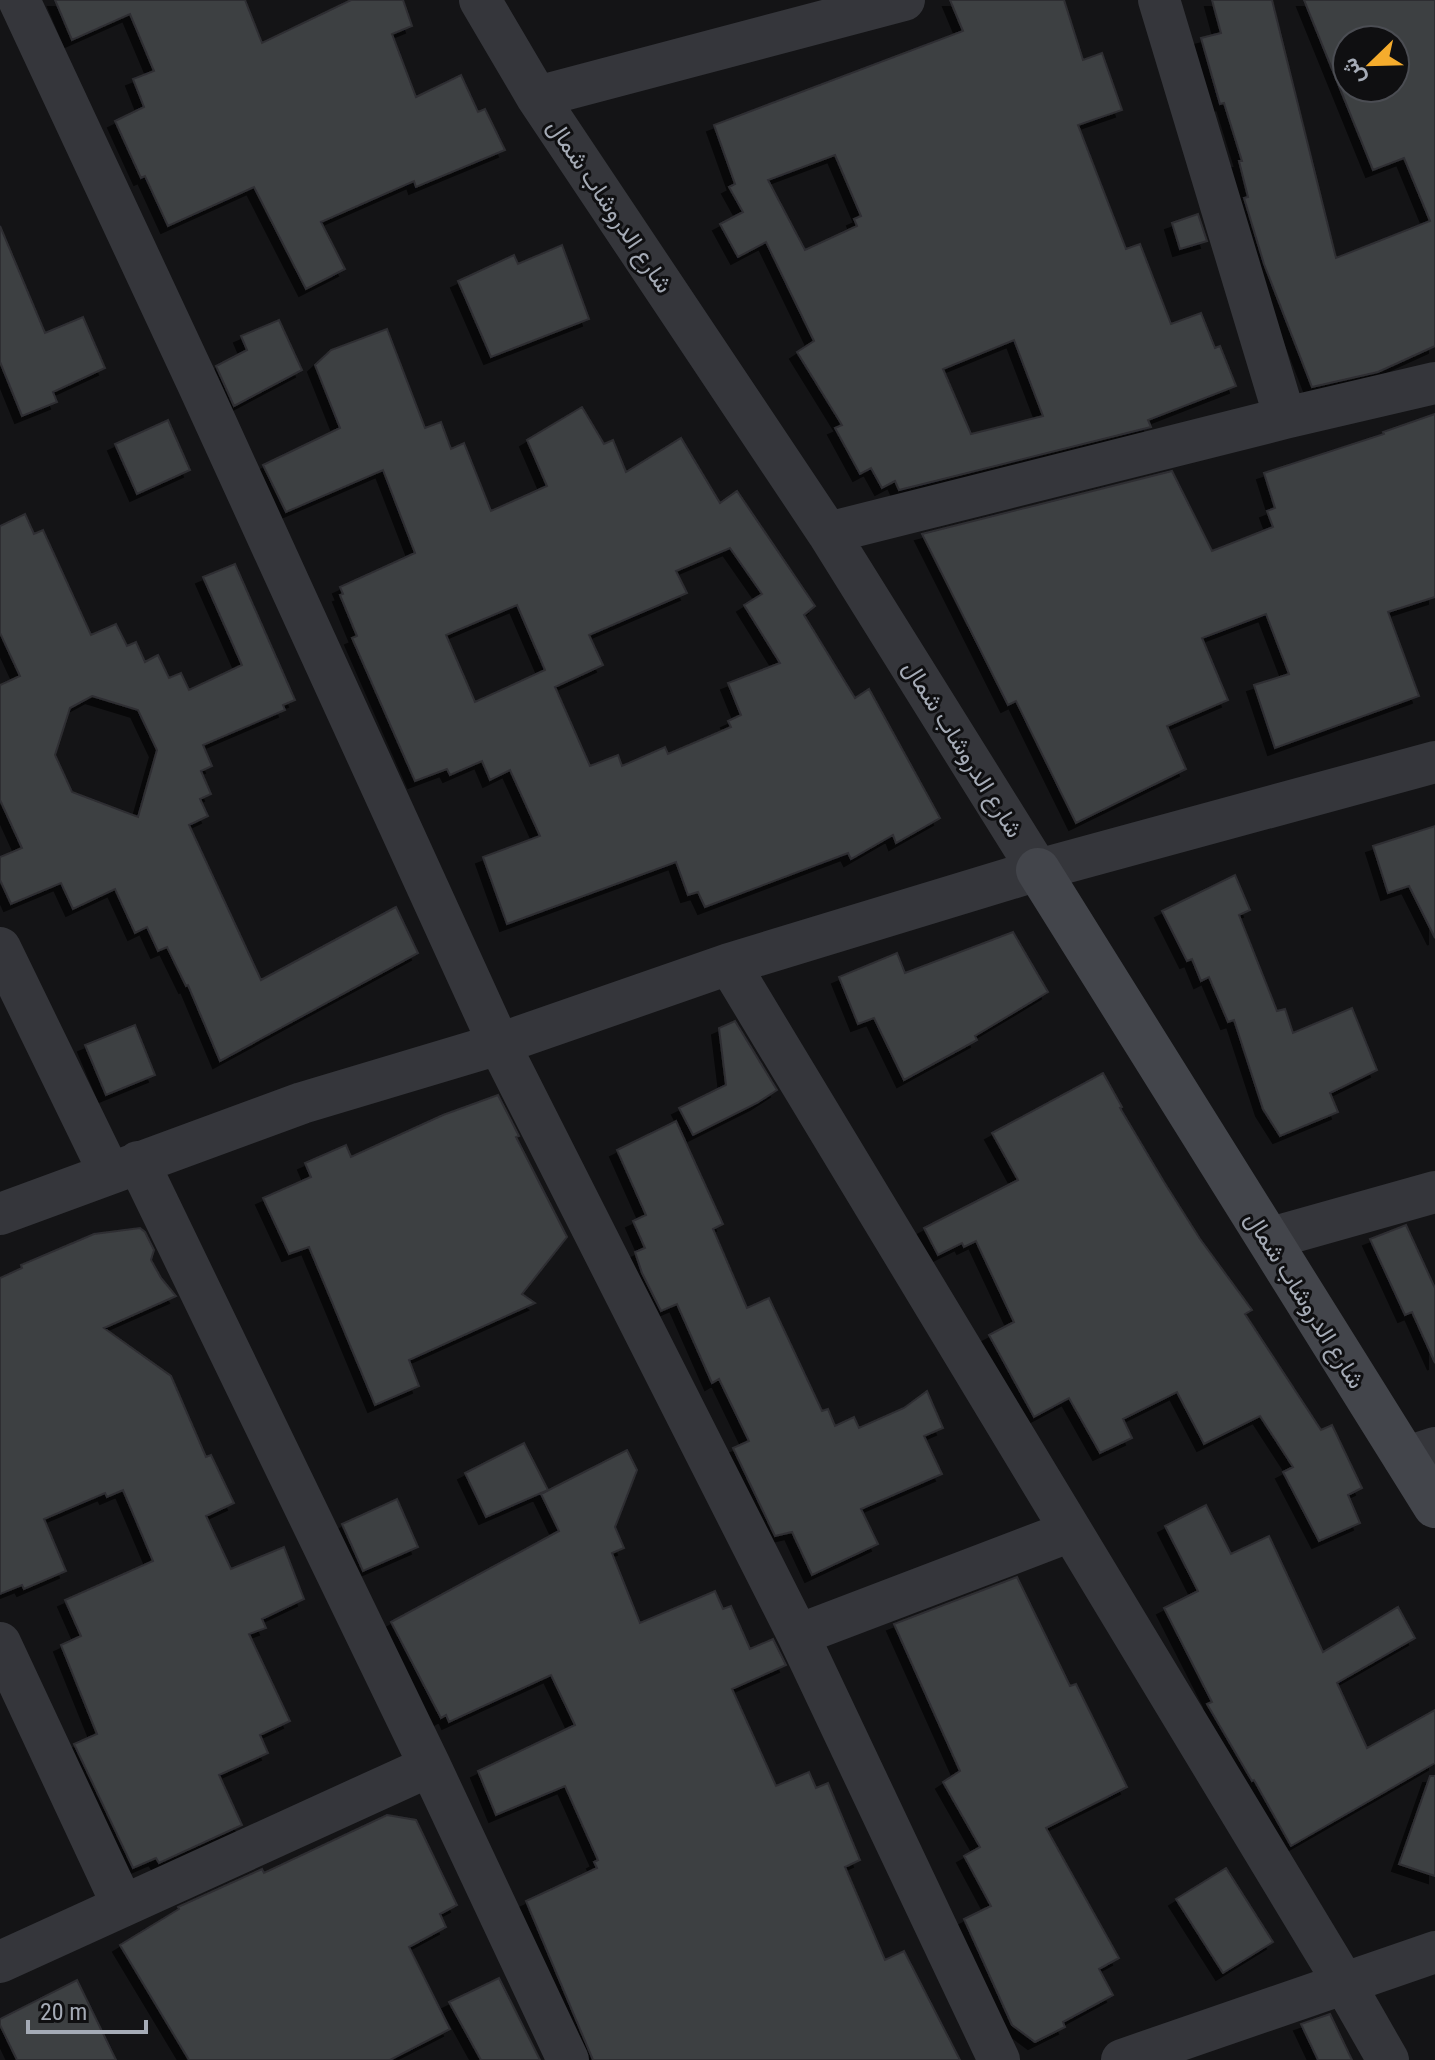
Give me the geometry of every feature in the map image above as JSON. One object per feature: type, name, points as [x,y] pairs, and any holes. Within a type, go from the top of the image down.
[{"type":"street","points":[[19,0],[499,1044],[798,1635],[999,2060]]},
{"type":"street","name":"شارع الدروشاب شمال","points":[[480,0],[537,97],[828,533],[1268,1239],[1420,1453],[1435,1506]]},
{"type":"street","points":[[537,97],[904,0]]},
{"type":"street","points":[[1159,0],[1285,418]]},
{"type":"street","points":[[828,533],[1435,383]]},
{"type":"street","points":[[0,1214],[302,1103],[499,1044],[729,964],[1038,870],[1435,762]]},
{"type":"street","points":[[0,948],[124,1167],[430,1766],[568,2060]]},
{"type":"street","points":[[729,964],[1388,2060]]},
{"type":"street","points":[[1268,1239],[1435,1192]]},
{"type":"street","points":[[798,1635],[1071,1531]]},
{"type":"street","points":[[0,1643],[123,1906]]},
{"type":"street","points":[[0,1962],[430,1766]]},
{"type":"street","points":[[1122,2060],[1435,1952]]},
{"type":"building","points":[[55,0],[245,0],[262,43],[351,0],[403,0],[412,26],[392,34],[416,97],[461,75],[478,112],[485,109],[505,150],[416,187],[414,181],[321,222],[345,269],[306,289],[254,187],[168,226],[145,176],[141,178],[115,121],[144,107],[133,79],[154,71],[130,14],[72,40]]},
{"type":"building","points":[[950,0],[1064,0],[1083,60],[1102,53],[1122,110],[1078,125],[1126,249],[1140,244],[1171,324],[1201,313],[1215,348],[1220,346],[1236,386],[1148,420],[1151,427],[899,490],[895,481],[882,488],[871,468],[860,474],[835,428],[842,425],[797,352],[814,341],[766,242],[738,257],[720,224],[743,212],[729,187],[735,184],[714,125],[963,31]],"holes":[[[835,155],[861,216],[854,219],[857,226],[805,250],[768,180]],[[1014,340],[1043,416],[971,434],[943,369]]]},
{"type":"building","points":[[1212,0],[1272,0],[1336,258],[1430,221],[1404,158],[1373,170],[1346,104],[1411,104],[1411,24],[1331,24],[1331,67],[1304,0],[1435,0],[1435,346],[1378,372],[1312,387],[1264,264],[1244,198],[1248,197],[1239,161],[1242,161],[1224,103],[1220,104],[1201,38],[1221,33]]},
{"type":"building","points":[[1198,214],[1207,241],[1180,249],[1172,223]]},
{"type":"building","points":[[0,226],[45,333],[83,317],[105,368],[53,392],[57,402],[22,416],[0,362]]},
{"type":"building","points":[[562,245],[589,319],[491,357],[458,281],[514,255],[518,264]]},
{"type":"building","points":[[279,320],[302,370],[234,406],[216,366],[247,350],[241,336]]},
{"type":"building","points":[[387,329],[425,428],[441,422],[451,449],[464,443],[491,511],[547,486],[527,440],[582,407],[604,444],[613,440],[626,472],[681,438],[720,503],[737,491],[815,606],[804,615],[855,698],[869,689],[940,818],[896,843],[893,835],[851,859],[848,853],[705,907],[698,892],[688,895],[676,862],[507,924],[483,857],[540,836],[510,770],[490,780],[482,761],[450,775],[447,769],[415,781],[352,638],[357,636],[340,595],[343,594],[340,587],[415,553],[383,470],[286,512],[263,465],[340,428],[315,365],[331,350]],"holes":[[[730,548],[762,594],[744,605],[780,663],[728,683],[741,715],[728,721],[731,727],[668,754],[665,747],[622,766],[618,755],[590,766],[555,687],[603,665],[589,635],[687,593],[676,571]],[[517,605],[545,670],[475,702],[446,635]]]},
{"type":"building","points":[[1435,414],[1435,597],[1388,612],[1419,696],[1275,748],[1254,685],[1289,674],[1266,614],[1202,638],[1228,700],[1167,726],[1186,769],[1076,823],[1016,701],[1008,705],[922,534],[1172,471],[1212,551],[1273,527],[1267,511],[1275,508],[1264,473]]},
{"type":"building","points":[[168,420],[190,470],[137,494],[115,444]]},
{"type":"building","points":[[25,514],[34,534],[43,530],[91,635],[116,624],[127,646],[136,642],[145,662],[158,655],[169,678],[181,673],[189,690],[242,665],[203,577],[235,564],[295,700],[283,705],[285,710],[203,745],[212,766],[201,771],[211,794],[200,799],[208,816],[189,825],[261,980],[396,907],[418,953],[220,1061],[188,985],[167,947],[158,951],[147,927],[135,933],[115,889],[73,909],[61,883],[11,904],[0,880],[0,857],[22,848],[0,800],[0,685],[20,676],[0,633],[0,526]],"holes":[[[92,696],[138,710],[157,750],[138,817],[72,792],[55,755],[70,708]]]},
{"type":"building","points":[[1435,826],[1435,938],[1409,886],[1388,893],[1373,846]]},
{"type":"building","points":[[1235,875],[1250,910],[1239,915],[1277,1011],[1285,1009],[1293,1033],[1352,1008],[1377,1070],[1330,1093],[1338,1112],[1280,1136],[1263,1109],[1234,1020],[1228,1022],[1209,977],[1201,981],[1192,959],[1187,961],[1162,911]]},
{"type":"building","points":[[1013,932],[1048,992],[975,1036],[977,1040],[904,1080],[874,1018],[858,1024],[839,977],[897,953],[905,973]]},
{"type":"building","points":[[735,1021],[777,1090],[693,1135],[679,1108],[726,1085],[719,1028]]},
{"type":"building","points":[[135,1025],[155,1075],[106,1095],[85,1045]]},
{"type":"building","points":[[1103,1073],[1164,1182],[1200,1239],[1252,1310],[1245,1314],[1321,1430],[1332,1425],[1362,1488],[1348,1495],[1360,1523],[1319,1541],[1283,1472],[1293,1467],[1260,1416],[1204,1444],[1177,1392],[1123,1419],[1132,1438],[1100,1453],[1069,1398],[1034,1417],[989,1335],[1014,1322],[976,1241],[964,1247],[962,1243],[938,1255],[924,1228],[1018,1180],[992,1133]]},
{"type":"building","points":[[498,1095],[567,1237],[522,1294],[535,1303],[409,1360],[419,1386],[375,1405],[309,1247],[289,1254],[263,1198],[311,1177],[305,1163],[346,1145],[351,1157],[443,1115]]},
{"type":"building","points":[[676,1121],[723,1224],[713,1229],[747,1308],[769,1298],[822,1411],[828,1409],[835,1426],[854,1417],[859,1428],[904,1408],[927,1391],[943,1428],[924,1436],[942,1474],[861,1509],[878,1544],[812,1575],[792,1532],[775,1536],[733,1448],[749,1441],[719,1379],[712,1383],[677,1304],[661,1311],[635,1252],[645,1248],[633,1221],[646,1215],[617,1150]]},
{"type":"building","points":[[1406,1225],[1435,1288],[1435,1363],[1412,1312],[1405,1315],[1370,1239]]},
{"type":"building","points":[[140,1228],[154,1250],[151,1260],[176,1296],[104,1328],[171,1376],[206,1457],[211,1455],[234,1503],[206,1516],[231,1569],[284,1547],[304,1599],[262,1619],[266,1628],[249,1634],[290,1721],[260,1735],[268,1753],[219,1775],[242,1825],[159,1863],[156,1858],[133,1868],[74,1744],[97,1734],[61,1645],[81,1636],[65,1600],[153,1561],[123,1490],[107,1497],[105,1493],[44,1519],[66,1571],[24,1589],[22,1585],[0,1594],[0,1278],[22,1268],[21,1265],[94,1234]]},
{"type":"building","points":[[524,1443],[548,1490],[486,1517],[465,1473]]},
{"type":"building","points":[[627,1450],[637,1470],[615,1527],[624,1548],[612,1553],[640,1623],[715,1591],[723,1609],[731,1606],[750,1649],[773,1639],[786,1665],[732,1689],[776,1786],[809,1772],[816,1788],[828,1783],[860,1860],[845,1867],[885,1960],[904,1951],[960,2060],[593,2060],[526,1901],[597,1868],[594,1862],[598,1860],[565,1786],[496,1815],[478,1771],[575,1725],[551,1675],[449,1722],[446,1715],[441,1718],[391,1622],[559,1531],[541,1494]]},
{"type":"building","points":[[397,1499],[418,1547],[363,1571],[342,1524]]},
{"type":"building","points":[[1206,1505],[1231,1554],[1269,1536],[1323,1652],[1398,1607],[1415,1638],[1337,1683],[1367,1748],[1435,1710],[1435,1763],[1291,1846],[1207,1704],[1212,1702],[1164,1608],[1198,1591],[1165,1526]]},
{"type":"building","points":[[1017,1577],[1070,1686],[1076,1684],[1127,1787],[1046,1828],[1119,1958],[1099,1969],[1113,1995],[1063,2022],[1065,2027],[1035,2042],[1012,2025],[964,1919],[991,1906],[964,1856],[980,1847],[943,1782],[960,1771],[894,1624]]},
{"type":"building","points":[[1430,1776],[1435,1776],[1435,1876],[1399,1864]]},
{"type":"building","points":[[387,1815],[416,1820],[457,1905],[440,1914],[446,1927],[409,1947],[450,2029],[390,2060],[189,2060],[120,1945],[178,1907],[262,1869],[264,1873]]},
{"type":"building","points":[[1226,1868],[1273,1942],[1223,1973],[1176,1899]]},
{"type":"building","points":[[499,1978],[540,2060],[481,2060],[449,2002]]},
{"type":"building","points":[[77,1980],[116,2060],[17,2060],[0,2019]]},
{"type":"building","points":[[1330,2014],[1352,2060],[1318,2060],[1301,2024]]}]
